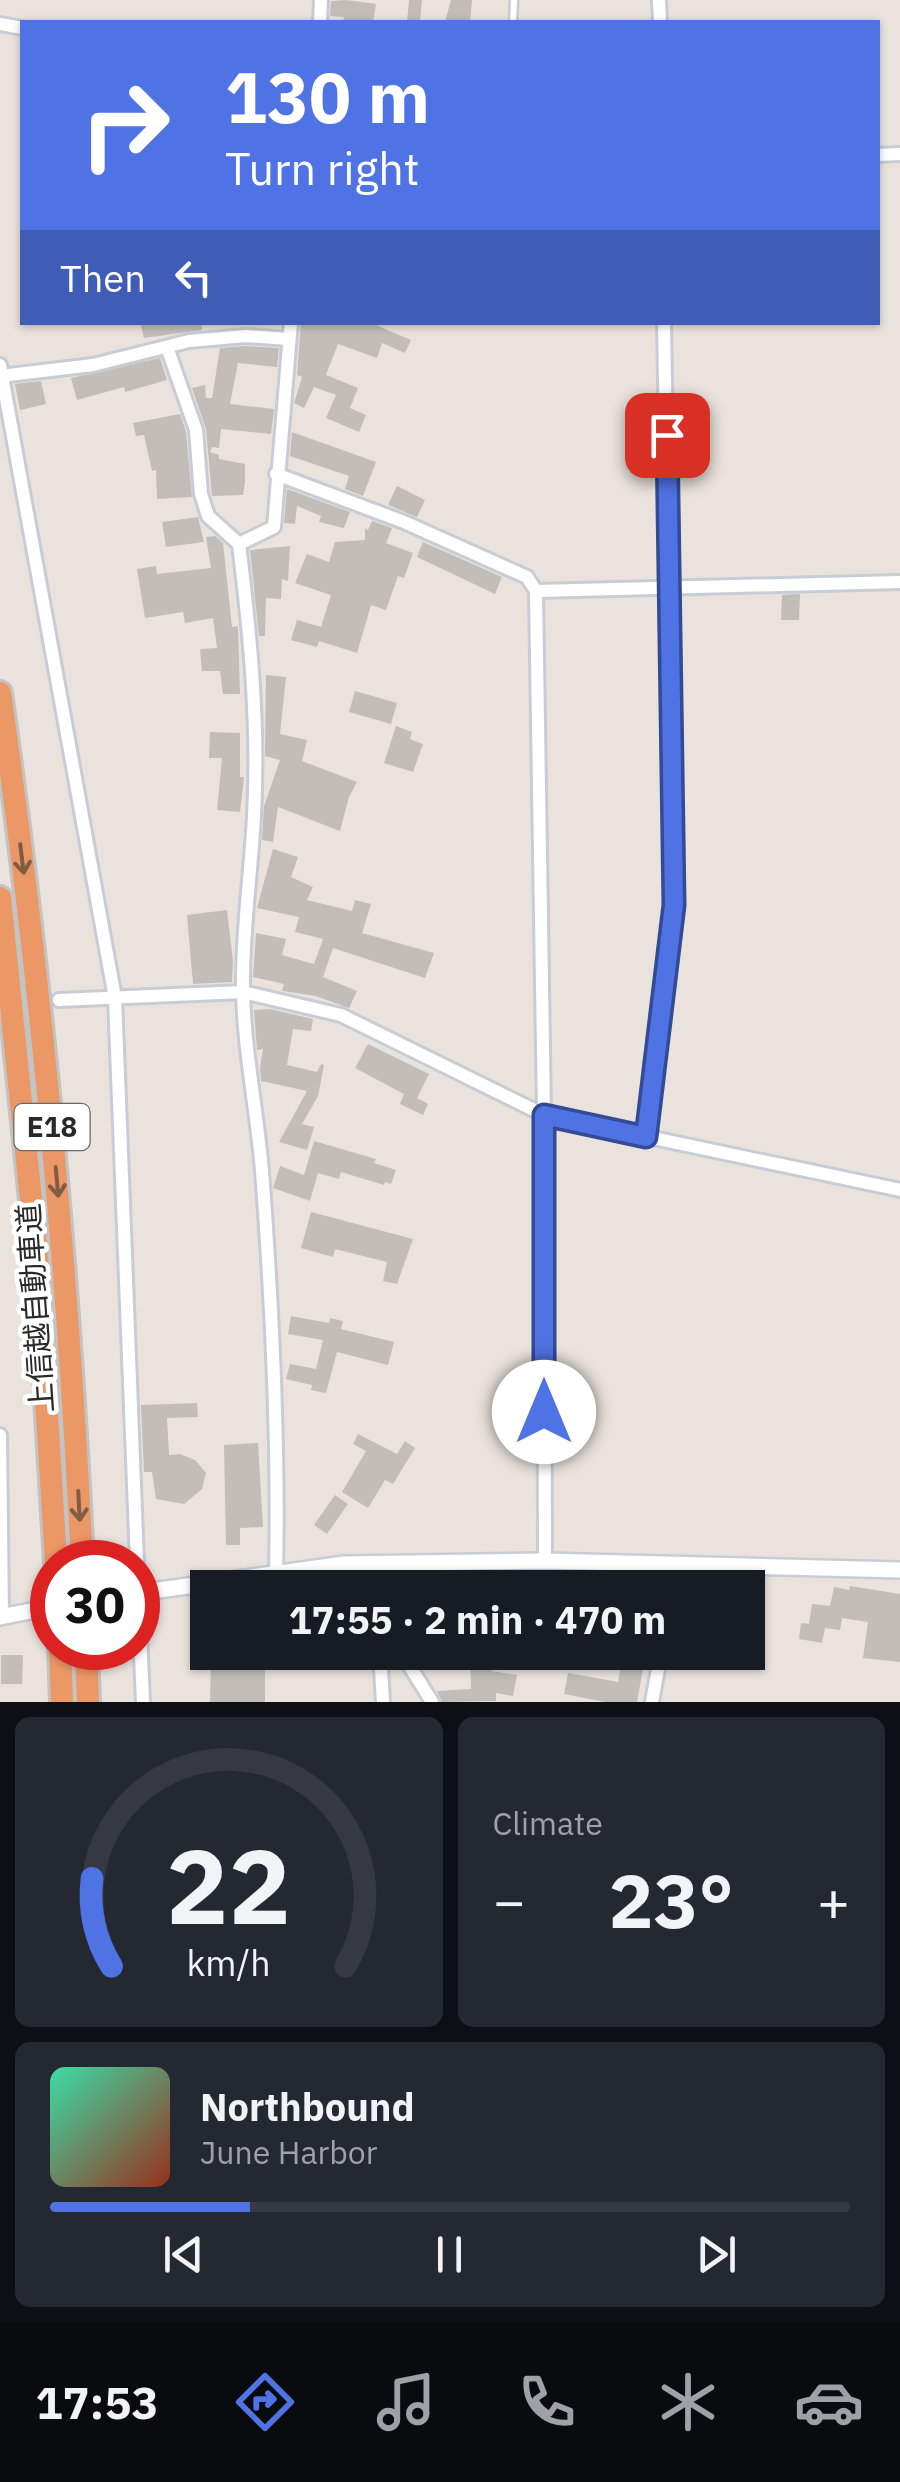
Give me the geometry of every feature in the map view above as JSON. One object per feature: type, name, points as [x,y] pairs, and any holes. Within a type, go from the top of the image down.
[{"type":"highway","name":"上信越自動車道","points":[[0,693],[37,980],[56,1171],[81,1540]]},
{"type":"highway","name":"上信越自動車道","points":[[0,898],[38,1268],[55,1540]]},
{"type":"highway","points":[[61,1670],[62,1702]]},
{"type":"highway","points":[[87,1670],[88,1702]]},
{"type":"street","points":[[239,544],[274,527],[291,325]]},
{"type":"street","points":[[646,1137],[674,905],[664,325]]},
{"type":"street","points":[[135,1540],[116,998],[0,372],[93,365],[189,341],[246,336],[290,339]]},
{"type":"street","points":[[167,347],[196,430],[201,494],[208,516],[239,544],[252,654],[254,814],[244,992],[272,1323],[278,1478],[276,1570]]},
{"type":"street","points":[[276,474],[404,522],[527,577],[536,590],[544,1115],[545,1561]]},
{"type":"street","points":[[536,590],[900,582]]},
{"type":"street","points":[[60,1000],[244,992],[341,1015],[544,1115],[900,1190]]},
{"type":"street","points":[[0,1435],[1,1616],[30,1611]]},
{"type":"street","points":[[293,1570],[344,1564],[545,1561],[900,1570]]},
{"type":"street","points":[[344,1564],[348,1570]]},
{"type":"street","points":[[677,1570],[678,1564]]},
{"type":"street","points":[[160,1588],[190,1584]]},
{"type":"street","points":[[141,1670],[142,1702]]},
{"type":"street","points":[[381,1670],[383,1702]]},
{"type":"street","points":[[412,1670],[432,1702]]},
{"type":"street","points":[[652,1702],[658,1670]]},
{"type":"building","points":[[409,0],[422,0],[420,20],[407,20]]},
{"type":"building","points":[[451,0],[472,0],[470,20],[446,20]]},
{"type":"building","points":[[331,1],[376,4],[373,20],[330,16]]},
{"type":"building","points":[[141,325],[201,325],[202,330],[144,338]]},
{"type":"building","points":[[301,325],[376,325],[411,340],[405,353],[382,343],[377,358],[338,344],[326,375],[358,388],[350,408],[366,415],[359,432],[326,418],[336,395],[314,387],[304,408],[294,403],[302,377],[297,375]]},
{"type":"building","points":[[220,348],[279,348],[277,367],[238,363],[230,404],[274,409],[271,434],[221,429],[219,448],[212,447],[210,452],[219,455],[219,459],[245,464],[245,482],[243,495],[212,496],[206,429],[192,388],[205,385],[206,398],[212,398]]},
{"type":"building","points":[[160,358],[167,380],[77,400],[71,378]]},
{"type":"building","points":[[41,381],[46,404],[20,410],[15,384]]},
{"type":"building","points":[[180,414],[186,432],[192,497],[157,499],[156,470],[152,471],[144,435],[136,436],[133,423]]},
{"type":"building","points":[[292,432],[376,462],[363,496],[345,489],[349,476],[290,456]]},
{"type":"building","points":[[397,486],[425,500],[417,517],[388,505]]},
{"type":"building","points":[[287,489],[350,512],[344,528],[319,522],[321,516],[297,506],[295,524],[284,523]]},
{"type":"building","points":[[198,517],[204,542],[166,547],[162,522]]},
{"type":"building","points":[[372,521],[392,528],[386,543],[413,553],[404,578],[398,576],[386,610],[371,605],[357,653],[319,641],[317,647],[291,640],[297,620],[321,627],[331,595],[295,583],[307,554],[329,562],[335,542],[365,540],[365,528],[368,530]]},
{"type":"building","points":[[215,536],[223,543],[232,627],[238,626],[240,694],[223,694],[220,671],[202,671],[200,649],[217,648],[213,618],[185,623],[183,612],[145,618],[137,569],[156,566],[157,574],[211,568],[206,537]]},
{"type":"building","points":[[423,542],[502,577],[495,594],[417,557]]},
{"type":"building","points":[[290,546],[288,581],[282,579],[281,599],[266,598],[265,636],[259,636],[250,550]]},
{"type":"building","points":[[800,594],[799,620],[781,620],[782,595]]},
{"type":"building","points":[[266,675],[286,677],[280,734],[307,740],[302,761],[357,782],[340,831],[278,807],[273,842],[262,840],[264,806],[280,760],[265,756]]},
{"type":"building","points":[[355,691],[397,703],[391,724],[349,712]]},
{"type":"building","points":[[396,726],[412,732],[410,739],[423,744],[413,772],[384,763]]},
{"type":"building","points":[[210,732],[240,733],[240,777],[244,777],[240,812],[217,810],[222,758],[209,758]]},
{"type":"building","points":[[273,849],[298,857],[291,877],[313,887],[307,900],[352,911],[355,900],[371,904],[362,933],[434,953],[425,978],[333,948],[323,977],[357,991],[349,1008],[316,996],[282,991],[284,984],[253,977],[256,933],[286,939],[282,955],[314,964],[323,939],[295,932],[299,917],[257,908]]},
{"type":"building","points":[[227,910],[232,982],[193,984],[187,915]]},
{"type":"building","points":[[270,1009],[313,1019],[311,1031],[293,1029],[287,1065],[317,1072],[324,1065],[318,1096],[302,1124],[314,1127],[307,1150],[279,1142],[307,1091],[261,1081],[263,1049],[257,1050],[254,1010]]},
{"type":"building","points":[[368,1044],[429,1074],[417,1098],[428,1104],[423,1115],[400,1104],[404,1094],[355,1068]]},
{"type":"building","points":[[314,1141],[376,1159],[374,1163],[396,1170],[391,1184],[341,1172],[339,1179],[318,1173],[310,1201],[273,1188],[280,1166],[304,1175]]},
{"type":"building","points":[[311,1212],[413,1239],[397,1284],[383,1281],[387,1262],[335,1249],[333,1257],[301,1248]]},
{"type":"building","points":[[291,1316],[329,1323],[330,1318],[343,1321],[341,1329],[394,1342],[388,1365],[337,1352],[326,1393],[286,1379],[290,1364],[316,1369],[323,1340],[288,1334]]},
{"type":"building","points":[[197,1403],[198,1417],[167,1418],[169,1455],[180,1454],[195,1460],[206,1473],[202,1489],[184,1504],[156,1499],[152,1472],[144,1472],[141,1405]]},
{"type":"building","points":[[358,1434],[397,1454],[405,1441],[415,1448],[393,1484],[385,1480],[368,1508],[342,1492],[366,1451],[353,1444]]},
{"type":"building","points":[[258,1443],[263,1527],[240,1528],[240,1545],[226,1545],[224,1445]]},
{"type":"building","points":[[335,1495],[348,1504],[327,1534],[314,1525]]},
{"type":"building","points":[[850,1586],[900,1594],[900,1662],[863,1658],[868,1622],[842,1618],[840,1630],[825,1628],[822,1643],[799,1639],[801,1623],[809,1624],[812,1604],[830,1606],[834,1587],[849,1590]]},
{"type":"building","points":[[1,1655],[23,1655],[22,1684],[1,1684]]},
{"type":"building","points":[[211,1670],[265,1670],[265,1702],[210,1702]]},
{"type":"building","points":[[470,1670],[517,1675],[513,1696],[496,1693],[496,1701],[442,1702],[437,1691],[471,1689]]},
{"type":"building","points":[[620,1670],[643,1670],[637,1702],[605,1702],[564,1694],[568,1673],[618,1682]]},
{"type":"route","points":[[544,1412],[544,1115],[646,1137],[674,905],[667,435]]}]
